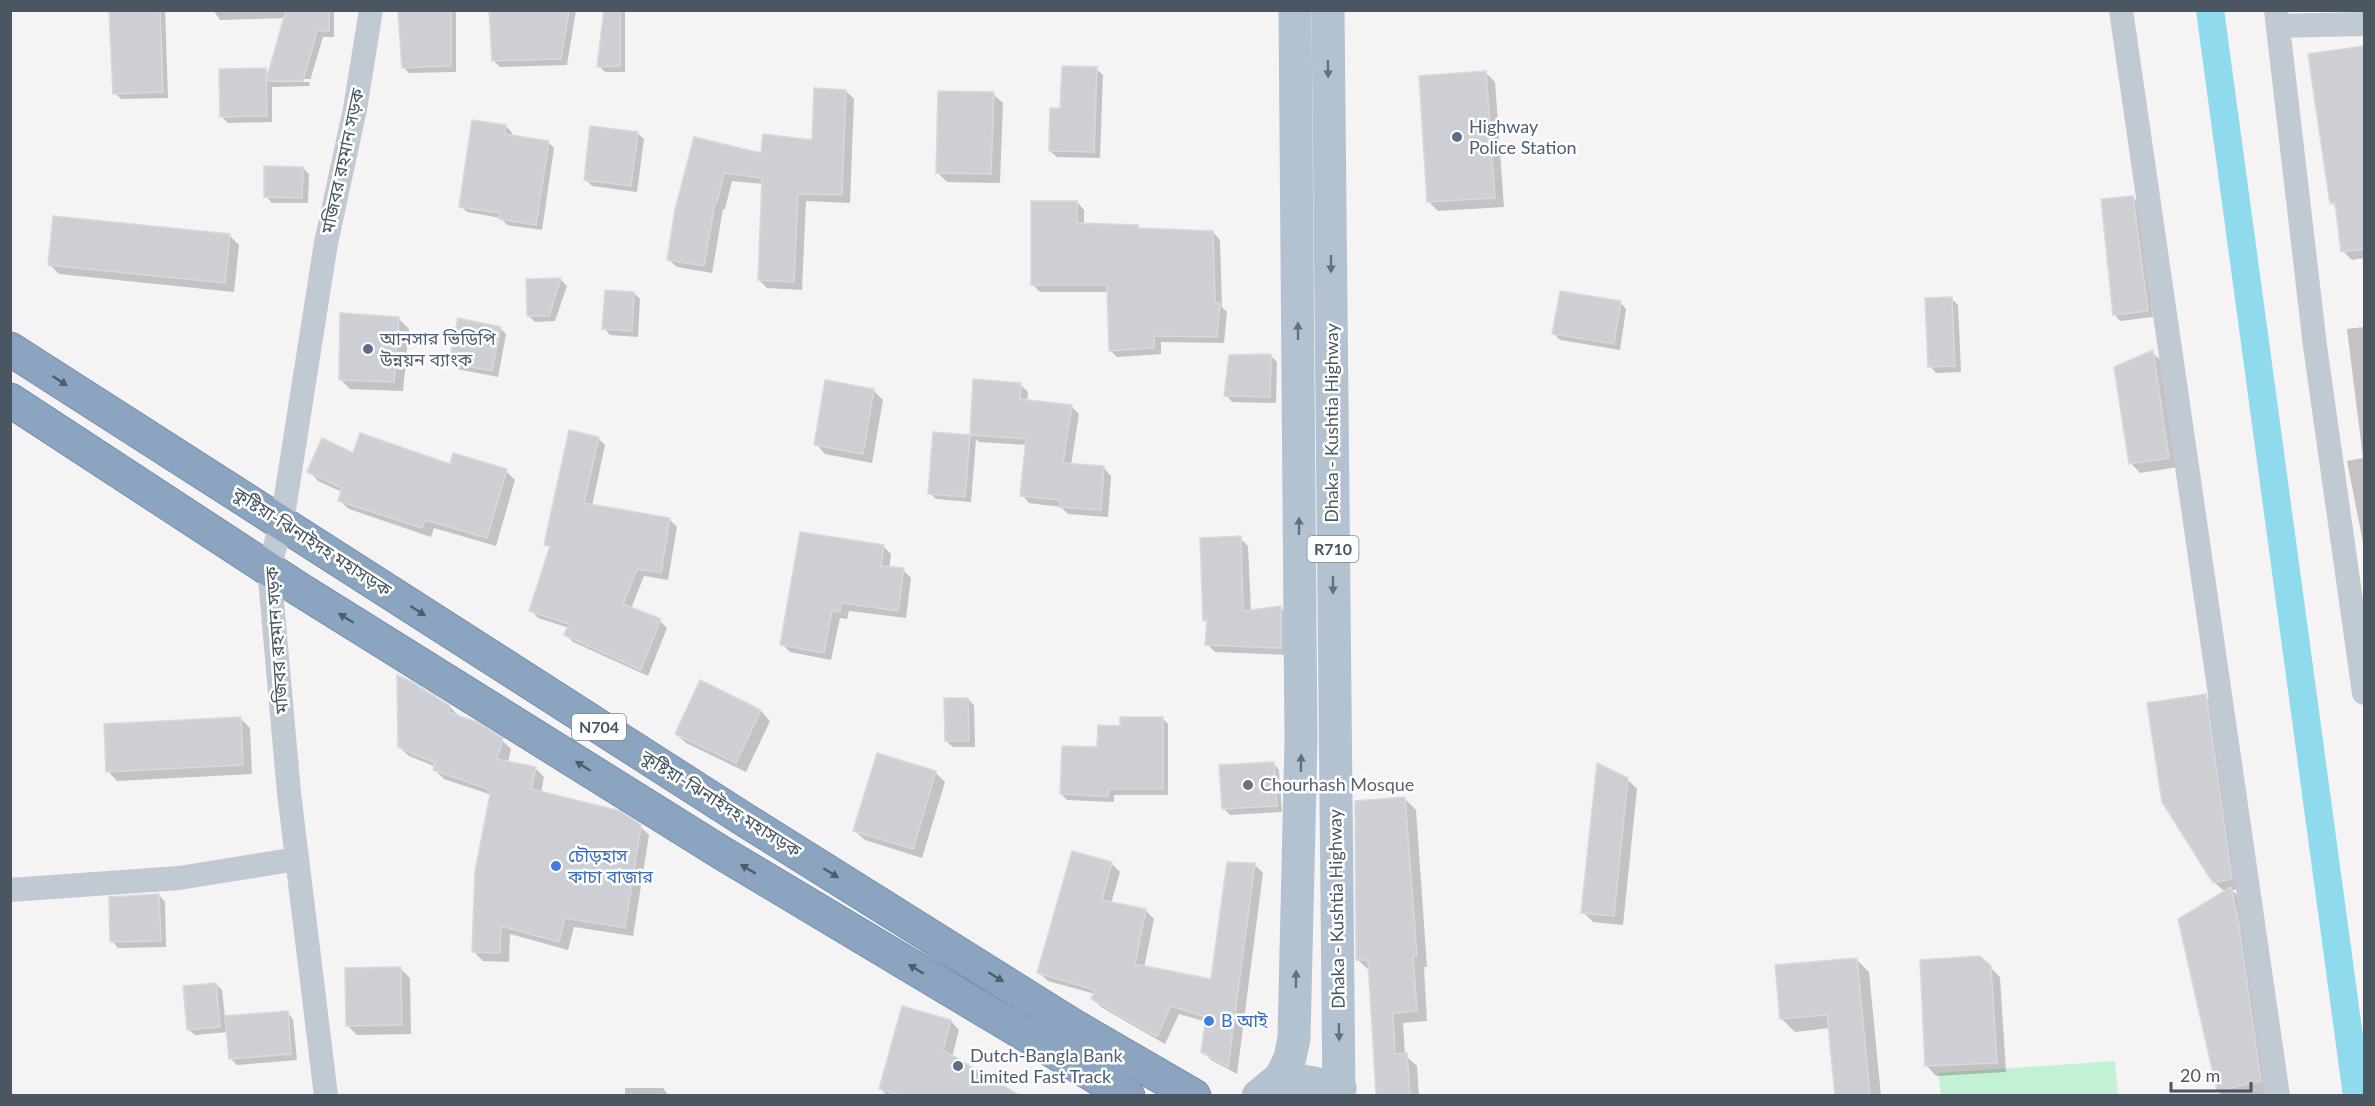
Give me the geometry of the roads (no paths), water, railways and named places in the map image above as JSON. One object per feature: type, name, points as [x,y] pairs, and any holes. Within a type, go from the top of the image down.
[{"type":"highway","name":"কুষ্টিয়া-ঝিনাইদহ মহাসড়ক","points":[[10,349],[745,820],[1077,1028],[1194,1095]]},
{"type":"highway","name":"N704","points":[[10,400],[270,567],[299,589],[722,853],[1128,1095]]},
{"type":"main road","name":"Dhaka - Kushtia Highway","points":[[1270,1086],[1290,1058],[1294,1038],[1301,740],[1295,10]]},
{"type":"main road","name":"Dhaka - Kushtia Highway","points":[[1270,1086],[1339,1092],[1328,10]]},
{"type":"main road","points":[[1297,207],[1330,206]]},
{"type":"street","name":"মজিবর রহমান সড়ক","points":[[326,1095],[289,793],[270,567],[282,522],[326,243],[355,109],[371,10]]},
{"type":"street","points":[[2121,10],[2278,1095]]},
{"type":"street","points":[[2364,24],[2277,18],[2315,346],[2364,693]]},
{"type":"street","points":[[10,890],[179,878],[297,859]]},
{"type":"waterway","points":[[2210,10],[2357,1096]]},
{"type":"place","name":"Highway Police Station","points":[[1457,137]]},
{"type":"place","name":"আনসার ভিডিপি উন্নয়ন ব্যাংক","points":[[368,349]]},
{"type":"place","name":"Chourhash Mosque","points":[[1248,785]]},
{"type":"place","name":"চৌড়হাস কাচা বাজার","points":[[556,866]]},
{"type":"place","name":"B আই","points":[[1209,1021]]},
{"type":"place","name":"Dutch-Bangla Bank Limited Fast Track","points":[[958,1066]]}]
